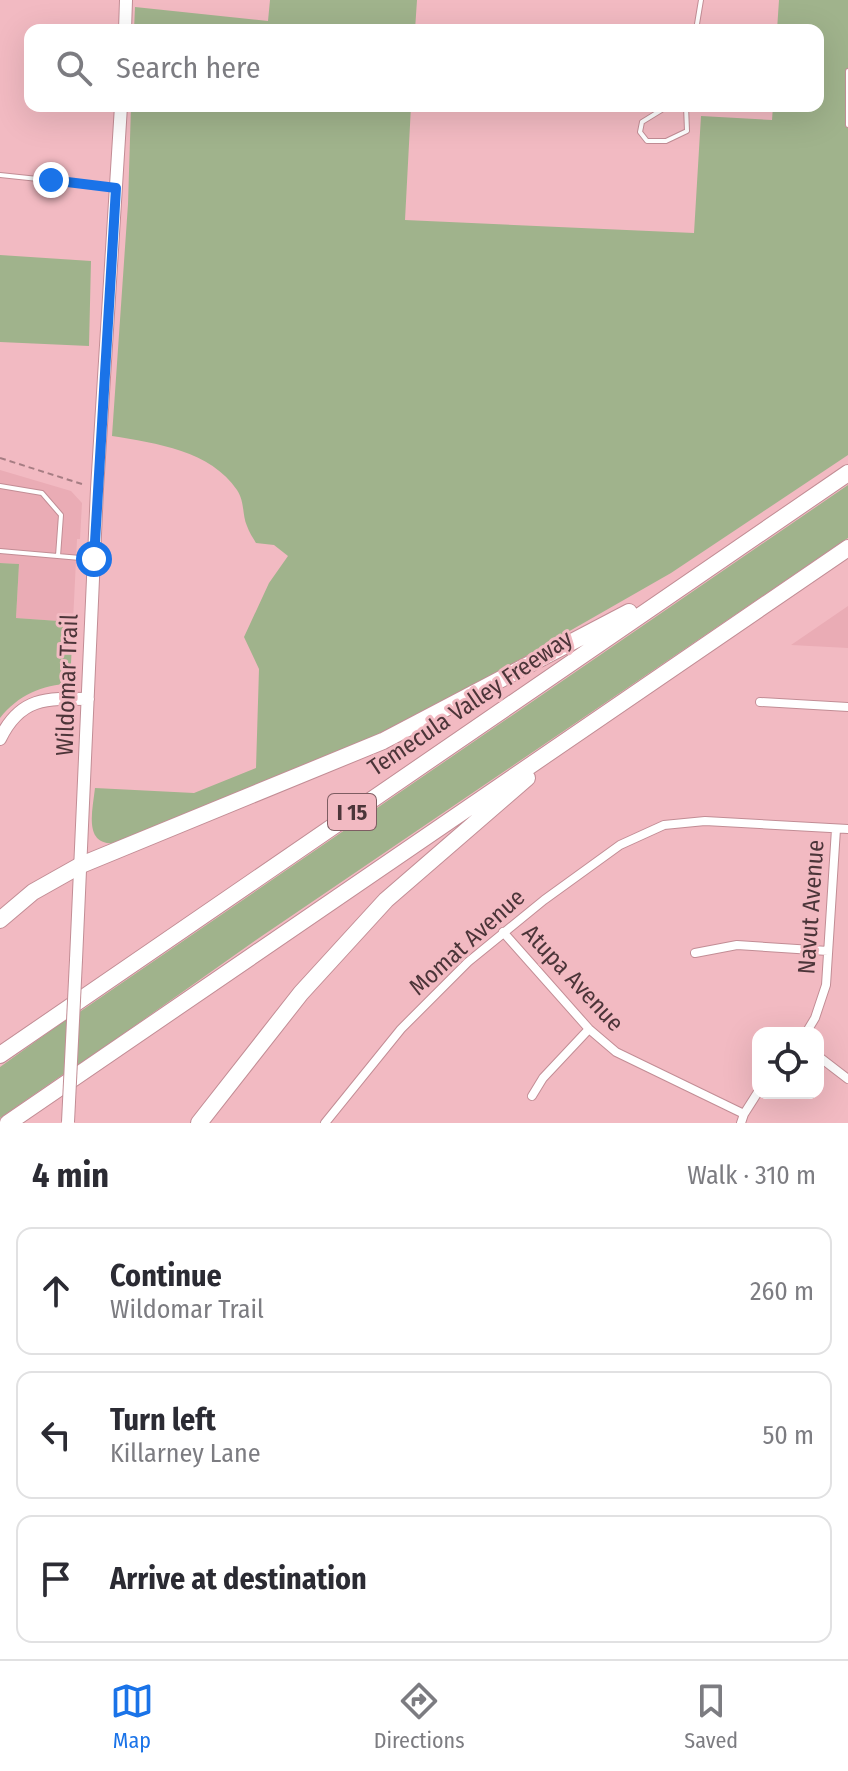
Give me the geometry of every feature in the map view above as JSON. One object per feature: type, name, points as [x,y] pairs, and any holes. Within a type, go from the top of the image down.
[{"type":"highway","name":"Temecula Valley Freeway","points":[[0,1055],[848,473]]},
{"type":"highway","name":"I 15","points":[[8,1123],[848,548]]},
{"type":"highway","points":[[0,920],[33,892],[81,865],[383,741],[705,571]]},
{"type":"highway","points":[[199,1123],[301,993],[386,900],[586,728]]},
{"type":"main road","points":[[125,24],[126,0]]},
{"type":"main road","name":"Wildomar Trail","points":[[68,1122],[97,489],[121,112]]},
{"type":"main road","points":[[0,739],[9,721],[28,705],[50,698],[88,699]]},
{"type":"street","points":[[760,702],[848,707]]},
{"type":"street","name":"Momat Avenue","points":[[325,1123],[401,1029],[468,962],[503,932],[620,845],[664,825],[705,821],[848,829]]},
{"type":"street","name":"Navut Avenue","points":[[810,1027],[826,985],[836,829]]},
{"type":"street","name":"Atupa Avenue","points":[[503,932],[589,1029],[616,1052],[743,1119]]},
{"type":"street","points":[[695,953],[737,945],[828,951]]},
{"type":"street","points":[[532,1096],[543,1078],[589,1029]]},
{"type":"street","points":[[824,1061],[848,1079]]},
{"type":"street","points":[[743,1119],[754,1099]]},
{"type":"lane","points":[[697,24],[701,0]]},
{"type":"lane","points":[[848,71],[848,125]]},
{"type":"lane","points":[[658,112],[642,122],[640,132],[647,141],[666,141],[687,131],[686,112]]},
{"type":"lane","points":[[0,175],[116,188]]},
{"type":"lane","points":[[0,486],[42,493],[61,515],[58,556]]},
{"type":"lane","points":[[0,551],[94,559]]},
{"type":"path","points":[[0,458],[97,489]]},
{"type":"shaded area","points":[[0,470],[71,491],[82,503],[73,622],[16,618],[19,564],[0,563]]},
{"type":"shaded area","points":[[848,606],[848,648],[791,645]]},
{"type":"green space","points":[[270,0],[417,0],[415,24],[134,24],[135,7],[268,21]]},
{"type":"green space","points":[[779,0],[848,0],[848,455],[671,573],[449,700],[389,730],[119,843],[100,840],[92,827],[95,788],[194,793],[256,768],[259,669],[244,637],[269,583],[288,556],[274,545],[256,543],[245,522],[237,490],[213,466],[181,451],[112,436],[128,204],[131,112],[411,112],[405,220],[694,233],[701,116],[772,120],[773,112],[824,112],[824,24],[777,24]]},
{"type":"green space","points":[[0,255],[91,261],[89,346],[0,342]]},
{"type":"green space","points":[[848,485],[848,538],[256,940],[75,1068],[78,1013]]},
{"type":"green space","points":[[0,563],[19,564],[16,618],[73,622],[70,684],[50,686],[31,693],[14,703],[0,718]]},
{"type":"green space","points":[[71,1016],[68,1071],[0,1118],[0,1067]]},
{"type":"route","points":[[51,180],[116,188],[94,559]]}]
